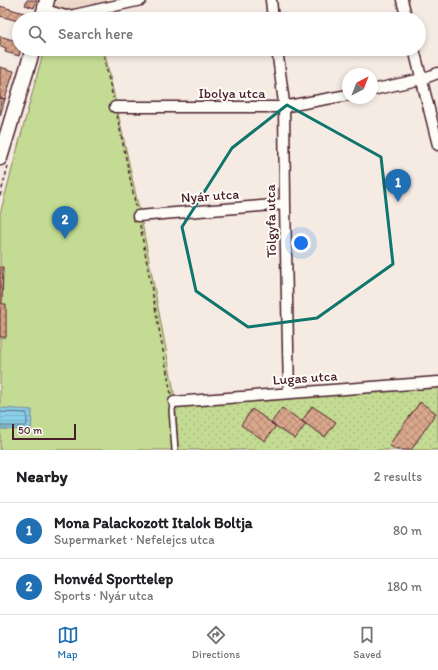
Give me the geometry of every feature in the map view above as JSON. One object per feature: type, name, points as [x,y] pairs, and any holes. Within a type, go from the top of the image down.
[{"type":"street","points":[[90,12],[141,0]]},
{"type":"street","points":[[271,0],[273,12]]},
{"type":"street","points":[[402,0],[405,12]]},
{"type":"street","points":[[0,158],[31,56]]},
{"type":"street","name":"Tölgyfa utca","points":[[278,56],[284,106],[289,393]]},
{"type":"street","points":[[416,56],[438,145]]},
{"type":"street","points":[[378,89],[422,79],[438,73]]},
{"type":"street","name":"Ibolya utca","points":[[115,107],[284,106],[342,96]]},
{"type":"street","name":"Nyár utca","points":[[138,216],[285,204]]},
{"type":"street","name":"Lugas utca","points":[[174,402],[438,382]]},
{"type":"lane","points":[[174,402],[172,410],[175,450]]},
{"type":"highlighted area","points":[[287,105],[381,157],[393,264],[317,318],[248,327],[196,291],[182,227],[232,148]]},
{"type":"shaded area","points":[[57,0],[132,0],[80,12],[54,10]]},
{"type":"green space","points":[[42,56],[106,56],[142,223],[174,392],[178,450],[0,450],[0,214]]},
{"type":"green space","points":[[438,382],[438,450],[178,450],[175,402]]},
{"type":"water","points":[[0,408],[32,410],[31,430],[0,429]]},
{"type":"building","points":[[27,0],[37,0],[34,8],[25,5]]},
{"type":"building","points":[[0,6],[21,12],[12,12],[12,19],[0,16]]},
{"type":"building","points":[[0,36],[12,40],[12,54],[5,52],[6,48],[0,46]]},
{"type":"building","points":[[0,67],[14,71],[5,99],[0,98]]},
{"type":"building","points":[[0,98],[5,99],[0,116]]},
{"type":"building","points":[[0,267],[3,267],[2,304],[6,304],[6,337],[0,337]]},
{"type":"building","points":[[420,402],[436,413],[411,450],[397,450],[389,445]]},
{"type":"building","points":[[312,406],[336,422],[325,437],[302,421]]},
{"type":"building","points":[[282,408],[306,424],[295,439],[271,423]]},
{"type":"building","points":[[252,409],[276,426],[265,441],[241,425]]},
{"type":"place","name":"Mona Palackozott Italok Boltja","points":[[398,202]]},
{"type":"place","name":"Honvéd Sporttelep","points":[[65,239]]}]
